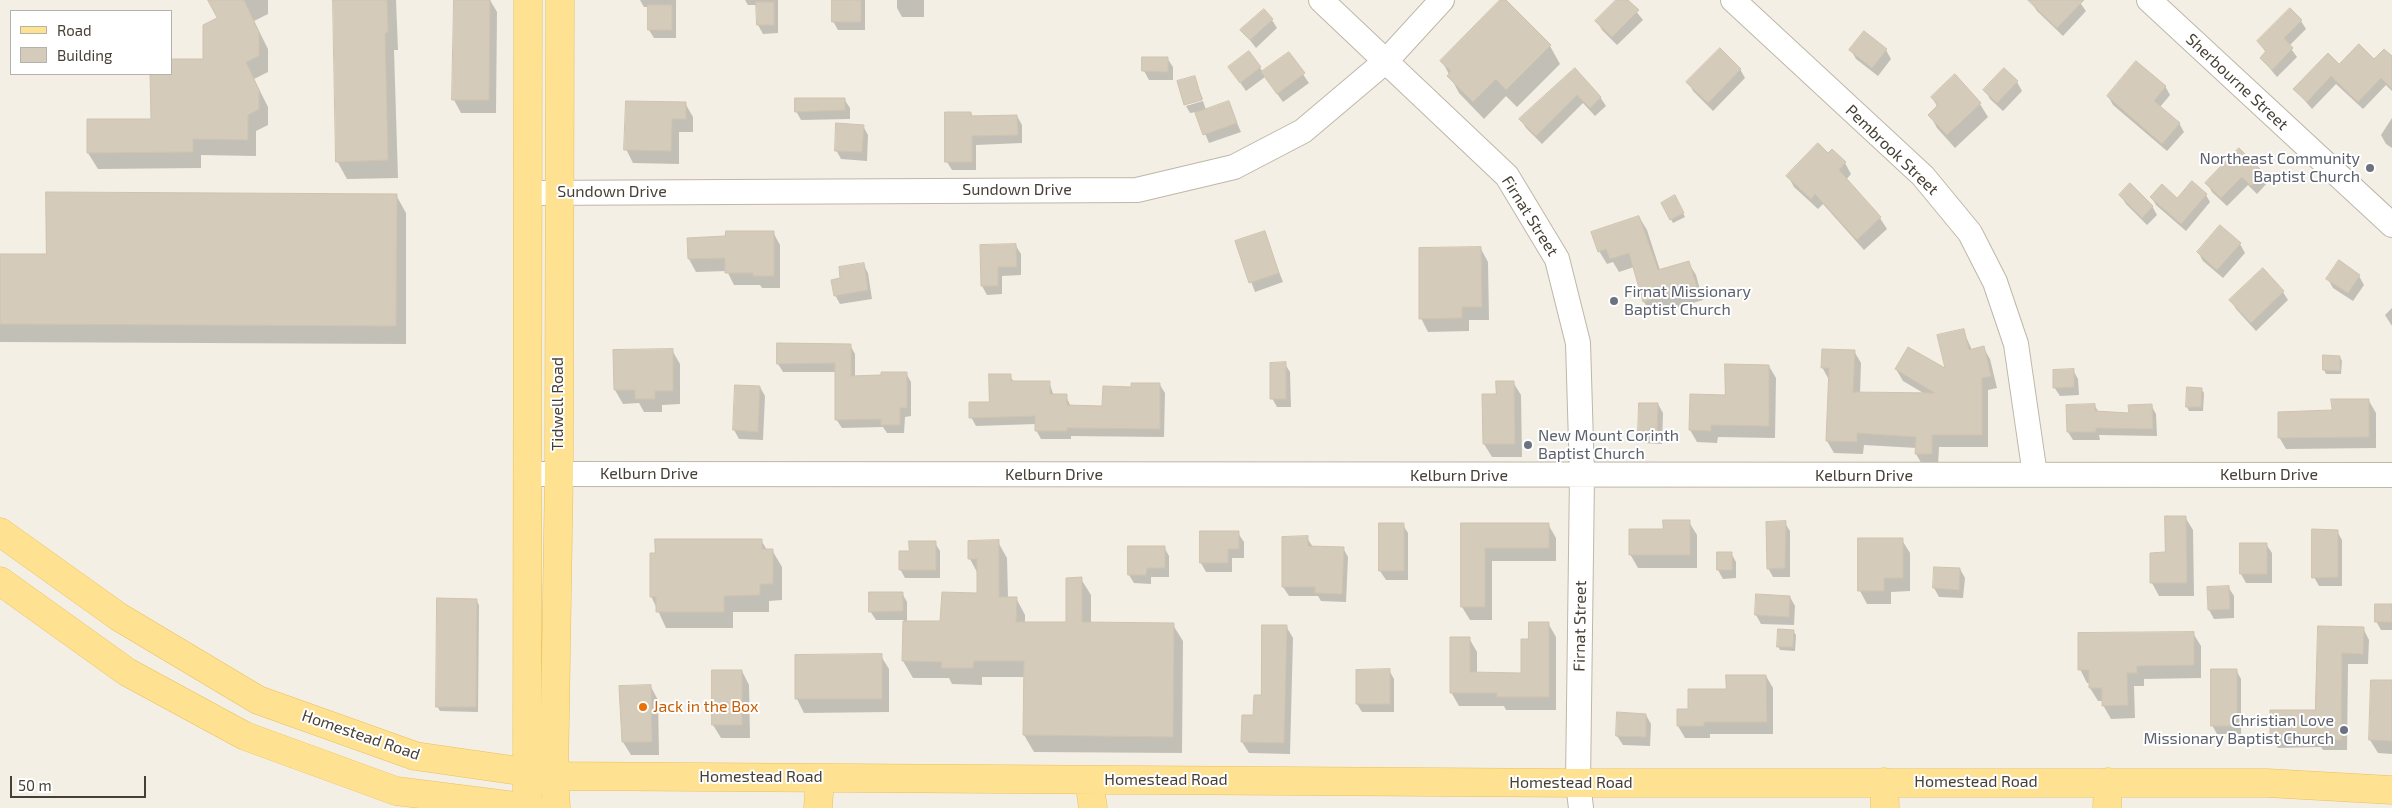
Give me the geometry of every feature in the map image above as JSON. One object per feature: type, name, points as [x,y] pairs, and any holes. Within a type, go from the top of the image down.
[{"type":"main road","name":"Tidwell Road","points":[[527,808],[528,0]]},
{"type":"main road","name":"Tidwell Road","points":[[556,808],[554,776],[558,473],[560,0]]},
{"type":"main road","name":"Homestead Road","points":[[0,532],[119,617],[258,700],[415,756],[554,776],[1089,780],[1579,796],[2108,795],[2267,784],[2392,790]]},
{"type":"main road","points":[[25,550],[2,582],[127,672],[245,736],[396,791],[531,808]]},
{"type":"main road","points":[[2267,784],[2392,772]]},
{"type":"main road","points":[[818,808],[820,778]]},
{"type":"main road","points":[[1089,780],[1093,808]]},
{"type":"street","name":"Firnat Street","points":[[1321,0],[1387,60],[1507,176],[1557,258],[1578,343],[1582,476],[1579,796]]},
{"type":"street","name":"Sundown Drive","points":[[529,192],[1137,190],[1234,167],[1294,136],[1387,60],[1442,0]]},
{"type":"street","name":"Pembrook Street","points":[[1733,0],[1923,176],[1970,233],[1995,282],[2016,344],[2035,476]]},
{"type":"street","name":"Sherbourne Street","points":[[2149,0],[2392,225]]},
{"type":"street","name":"Kelburn Drive","points":[[527,474],[2392,475]]},
{"type":"building","points":[[208,0],[244,0],[259,32],[259,56],[246,62],[259,90],[259,109],[248,115],[248,140],[193,139],[193,152],[87,153],[87,119],[151,119],[150,75],[172,75],[172,59],[203,59],[203,25],[217,18]]},
{"type":"building","points":[[333,0],[387,0],[388,32],[385,33],[388,160],[336,162]]},
{"type":"building","points":[[454,0],[490,0],[489,100],[452,100]]},
{"type":"building","points":[[832,0],[861,0],[861,22],[832,22]]},
{"type":"building","points":[[1500,0],[1506,0],[1551,45],[1506,90],[1496,79],[1473,102],[1447,76],[1451,71],[1440,61]]},
{"type":"building","points":[[1616,0],[1628,0],[1639,10],[1612,37],[1595,21]]},
{"type":"building","points":[[2028,0],[2084,0],[2057,28]]},
{"type":"building","points":[[756,2],[774,2],[774,25],[757,25]]},
{"type":"building","points":[[648,5],[672,5],[672,30],[648,30]]},
{"type":"building","points":[[2290,8],[2302,20],[2284,38],[2293,48],[2272,70],[2260,58],[2266,51],[2257,41]]},
{"type":"building","points":[[1264,9],[1273,19],[1250,40],[1240,30]]},
{"type":"building","points":[[1864,31],[1887,49],[1872,68],[1849,50]]},
{"type":"building","points":[[2359,44],[2374,59],[2384,49],[2392,56],[2392,89],[2381,78],[2358,102],[2331,76],[2307,102],[2293,89],[2328,53],[2339,64]]},
{"type":"building","points":[[1720,48],[1741,69],[1708,103],[1686,82]]},
{"type":"building","points":[[1249,51],[1261,67],[1240,83],[1228,67]]},
{"type":"building","points":[[1289,52],[1305,73],[1277,94],[1261,72]]},
{"type":"building","points":[[1142,57],[1168,57],[1168,72],[1142,71]]},
{"type":"building","points":[[2136,61],[2166,86],[2154,101],[2180,123],[2162,144],[2107,96]]},
{"type":"building","points":[[1575,68],[1601,97],[1590,108],[1577,95],[1536,136],[1519,119]]},
{"type":"building","points":[[2004,68],[2018,81],[1997,103],[1983,90]]},
{"type":"building","points":[[1955,74],[1981,103],[1947,135],[1928,115],[1938,105],[1931,97]]},
{"type":"building","points":[[1195,76],[1202,100],[1184,105],[1177,81]]},
{"type":"building","points":[[795,98],[845,98],[845,110],[795,112]]},
{"type":"building","points":[[626,101],[686,102],[686,119],[672,119],[671,151],[624,150]]},
{"type":"building","points":[[1229,101],[1237,123],[1203,135],[1195,113]]},
{"type":"building","points":[[945,112],[971,112],[971,116],[1017,115],[1018,135],[972,136],[972,162],[945,162]]},
{"type":"building","points":[[836,123],[864,125],[862,152],[835,151]]},
{"type":"building","points":[[1818,143],[1828,153],[1832,149],[1846,162],[1839,170],[1881,217],[1857,240],[1815,194],[1811,199],[1786,176]]},
{"type":"building","points":[[2239,148],[2264,173],[2251,186],[2242,177],[2221,198],[2205,183]]},
{"type":"building","points":[[2192,181],[2207,194],[2181,224],[2150,197],[2162,184],[2177,198]]},
{"type":"building","points":[[2130,183],[2153,206],[2142,218],[2119,195]]},
{"type":"building","points":[[46,192],[397,194],[396,326],[0,324],[0,254],[46,254]]},
{"type":"building","points":[[1675,195],[1684,213],[1670,220],[1661,203]]},
{"type":"building","points":[[1639,216],[1658,270],[1689,261],[1697,287],[1643,302],[1629,253],[1610,259],[1606,249],[1598,252],[1591,232]]},
{"type":"building","points":[[2220,225],[2241,243],[2217,270],[2197,252]]},
{"type":"building","points":[[726,231],[774,231],[774,276],[753,276],[753,273],[725,273],[725,258],[688,259],[687,238],[725,236]]},
{"type":"building","points":[[1265,231],[1279,273],[1249,283],[1235,241]]},
{"type":"building","points":[[1016,244],[1017,267],[998,267],[998,286],[981,286],[980,245]]},
{"type":"building","points":[[1481,247],[1482,307],[1462,307],[1462,318],[1419,319],[1419,248]]},
{"type":"building","points":[[2339,260],[2360,275],[2348,293],[2326,279]]},
{"type":"building","points":[[864,263],[868,290],[834,296],[831,280],[840,278],[839,267]]},
{"type":"building","points":[[2263,268],[2284,291],[2251,323],[2229,300]]},
{"type":"building","points":[[1964,329],[1969,350],[1984,346],[1991,376],[1982,378],[1982,435],[1932,435],[1932,454],[1915,454],[1916,437],[1857,433],[1857,442],[1826,441],[1829,368],[1821,368],[1822,349],[1855,350],[1853,392],[1935,393],[1895,369],[1908,347],[1945,368],[1937,335]]},
{"type":"building","points":[[777,343],[851,344],[851,376],[881,375],[881,372],[907,372],[907,408],[900,408],[900,425],[881,425],[881,419],[835,420],[835,363],[777,364]]},
{"type":"building","points":[[673,349],[673,391],[655,391],[655,399],[635,399],[635,390],[614,390],[613,350]]},
{"type":"building","points":[[2323,355],[2340,356],[2340,371],[2323,370]]},
{"type":"building","points":[[1286,362],[1286,399],[1270,399],[1270,363]]},
{"type":"building","points":[[1725,364],[1769,365],[1769,426],[1711,425],[1711,431],[1689,430],[1690,394],[1725,395]]},
{"type":"building","points":[[2074,369],[2074,387],[2053,388],[2053,370]]},
{"type":"building","points":[[989,374],[1011,374],[1011,381],[1050,381],[1050,394],[1067,394],[1067,405],[1102,406],[1103,386],[1131,387],[1131,383],[1160,383],[1160,429],[1067,428],[1067,431],[1035,431],[1035,416],[969,418],[969,402],[989,402]]},
{"type":"building","points":[[1496,381],[1514,381],[1515,444],[1483,444],[1482,394],[1496,394]]},
{"type":"building","points":[[735,385],[760,386],[758,432],[733,430]]},
{"type":"building","points":[[2187,387],[2202,388],[2201,407],[2186,407]]},
{"type":"building","points":[[2331,399],[2369,399],[2369,437],[2278,438],[2278,412],[2332,410]]},
{"type":"building","points":[[1639,403],[1658,403],[1657,436],[1638,435]]},
{"type":"building","points":[[2095,404],[2095,411],[2129,413],[2128,405],[2152,404],[2153,429],[2096,428],[2096,432],[2067,432],[2066,405]]},
{"type":"building","points":[[2165,516],[2186,516],[2187,583],[2150,583],[2150,553],[2165,552]]},
{"type":"building","points":[[1663,520],[1690,520],[1690,555],[1629,555],[1629,529],[1663,529]]},
{"type":"building","points":[[1786,521],[1785,568],[1767,569],[1766,522]]},
{"type":"building","points":[[1379,523],[1404,523],[1404,571],[1379,571]]},
{"type":"building","points":[[1461,523],[1549,523],[1549,548],[1485,548],[1485,607],[1461,607]]},
{"type":"building","points":[[2312,529],[2338,530],[2338,577],[2312,578]]},
{"type":"building","points":[[1200,531],[1239,531],[1239,549],[1228,549],[1228,563],[1200,563]]},
{"type":"building","points":[[1308,536],[1308,546],[1344,547],[1342,594],[1315,593],[1315,587],[1282,587],[1282,537]]},
{"type":"building","points":[[1858,538],[1903,538],[1903,578],[1884,578],[1884,591],[1858,591]]},
{"type":"building","points":[[655,539],[762,539],[762,549],[773,549],[773,584],[760,584],[760,595],[724,596],[724,612],[656,612],[656,597],[650,597],[650,553],[655,553]]},
{"type":"building","points":[[999,540],[999,597],[1017,597],[1016,622],[1066,622],[1066,578],[1082,577],[1082,622],[1174,623],[1173,737],[1023,735],[1024,661],[974,661],[973,668],[941,668],[942,662],[902,661],[903,621],[940,621],[942,592],[977,593],[977,559],[968,559],[968,541]]},
{"type":"building","points":[[909,541],[936,541],[936,570],[899,570],[899,551],[909,551]]},
{"type":"building","points":[[2240,543],[2267,543],[2267,574],[2240,574]]},
{"type":"building","points":[[1128,546],[1165,546],[1165,568],[1147,568],[1146,575],[1128,575]]},
{"type":"building","points":[[1717,552],[1732,552],[1732,570],[1717,570]]},
{"type":"building","points":[[1934,567],[1960,568],[1959,590],[1933,588]]},
{"type":"building","points":[[2229,586],[2230,609],[2208,610],[2207,587]]},
{"type":"building","points":[[869,592],[903,592],[903,611],[869,612]]},
{"type":"building","points":[[1756,594],[1790,596],[1789,617],[1755,615]]},
{"type":"building","points":[[437,598],[477,599],[476,707],[436,707]]},
{"type":"building","points":[[2375,604],[2392,604],[2392,622],[2375,622]]},
{"type":"building","points":[[1529,622],[1549,622],[1549,697],[1497,697],[1497,693],[1450,693],[1450,637],[1470,637],[1470,672],[1521,673],[1521,639],[1528,639]]},
{"type":"building","points":[[1262,625],[1287,625],[1284,743],[1241,742],[1242,715],[1253,715],[1254,695],[1261,695]]},
{"type":"building","points":[[2318,626],[2364,627],[2363,654],[2342,653],[2341,740],[2315,740],[2315,737],[2270,737],[2270,710],[2315,710]]},
{"type":"building","points":[[1778,629],[1794,630],[1793,647],[1777,647]]},
{"type":"building","points":[[2194,632],[2194,665],[2137,666],[2137,673],[2127,673],[2128,705],[2102,706],[2102,688],[2089,688],[2089,670],[2078,670],[2078,633]]},
{"type":"building","points":[[882,654],[882,699],[795,699],[795,655]]},
{"type":"building","points":[[1390,669],[1390,704],[1356,704],[1356,670]]},
{"type":"building","points":[[2211,669],[2237,669],[2237,726],[2211,726]]},
{"type":"building","points":[[712,670],[742,670],[742,725],[712,725]]},
{"type":"building","points":[[1726,675],[1766,675],[1767,722],[1704,722],[1704,726],[1677,726],[1677,709],[1688,709],[1688,689],[1726,689]]},
{"type":"building","points":[[2371,680],[2392,680],[2392,741],[2369,740]]},
{"type":"building","points":[[651,685],[652,742],[622,742],[619,686]]},
{"type":"building","points":[[1617,712],[1646,714],[1646,737],[1616,736]]},
{"type":"place","name":"Northeast Community Baptist Church","points":[[2370,168]]},
{"type":"place","name":"Firnat Missionary Baptist Church","points":[[1614,301]]},
{"type":"place","name":"New Mount Corinth Baptist Church","points":[[1528,445]]},
{"type":"place","name":"Jack in the Box","points":[[643,707]]},
{"type":"place","name":"Christian Love Missionary Baptist Church","points":[[2344,730]]}]
